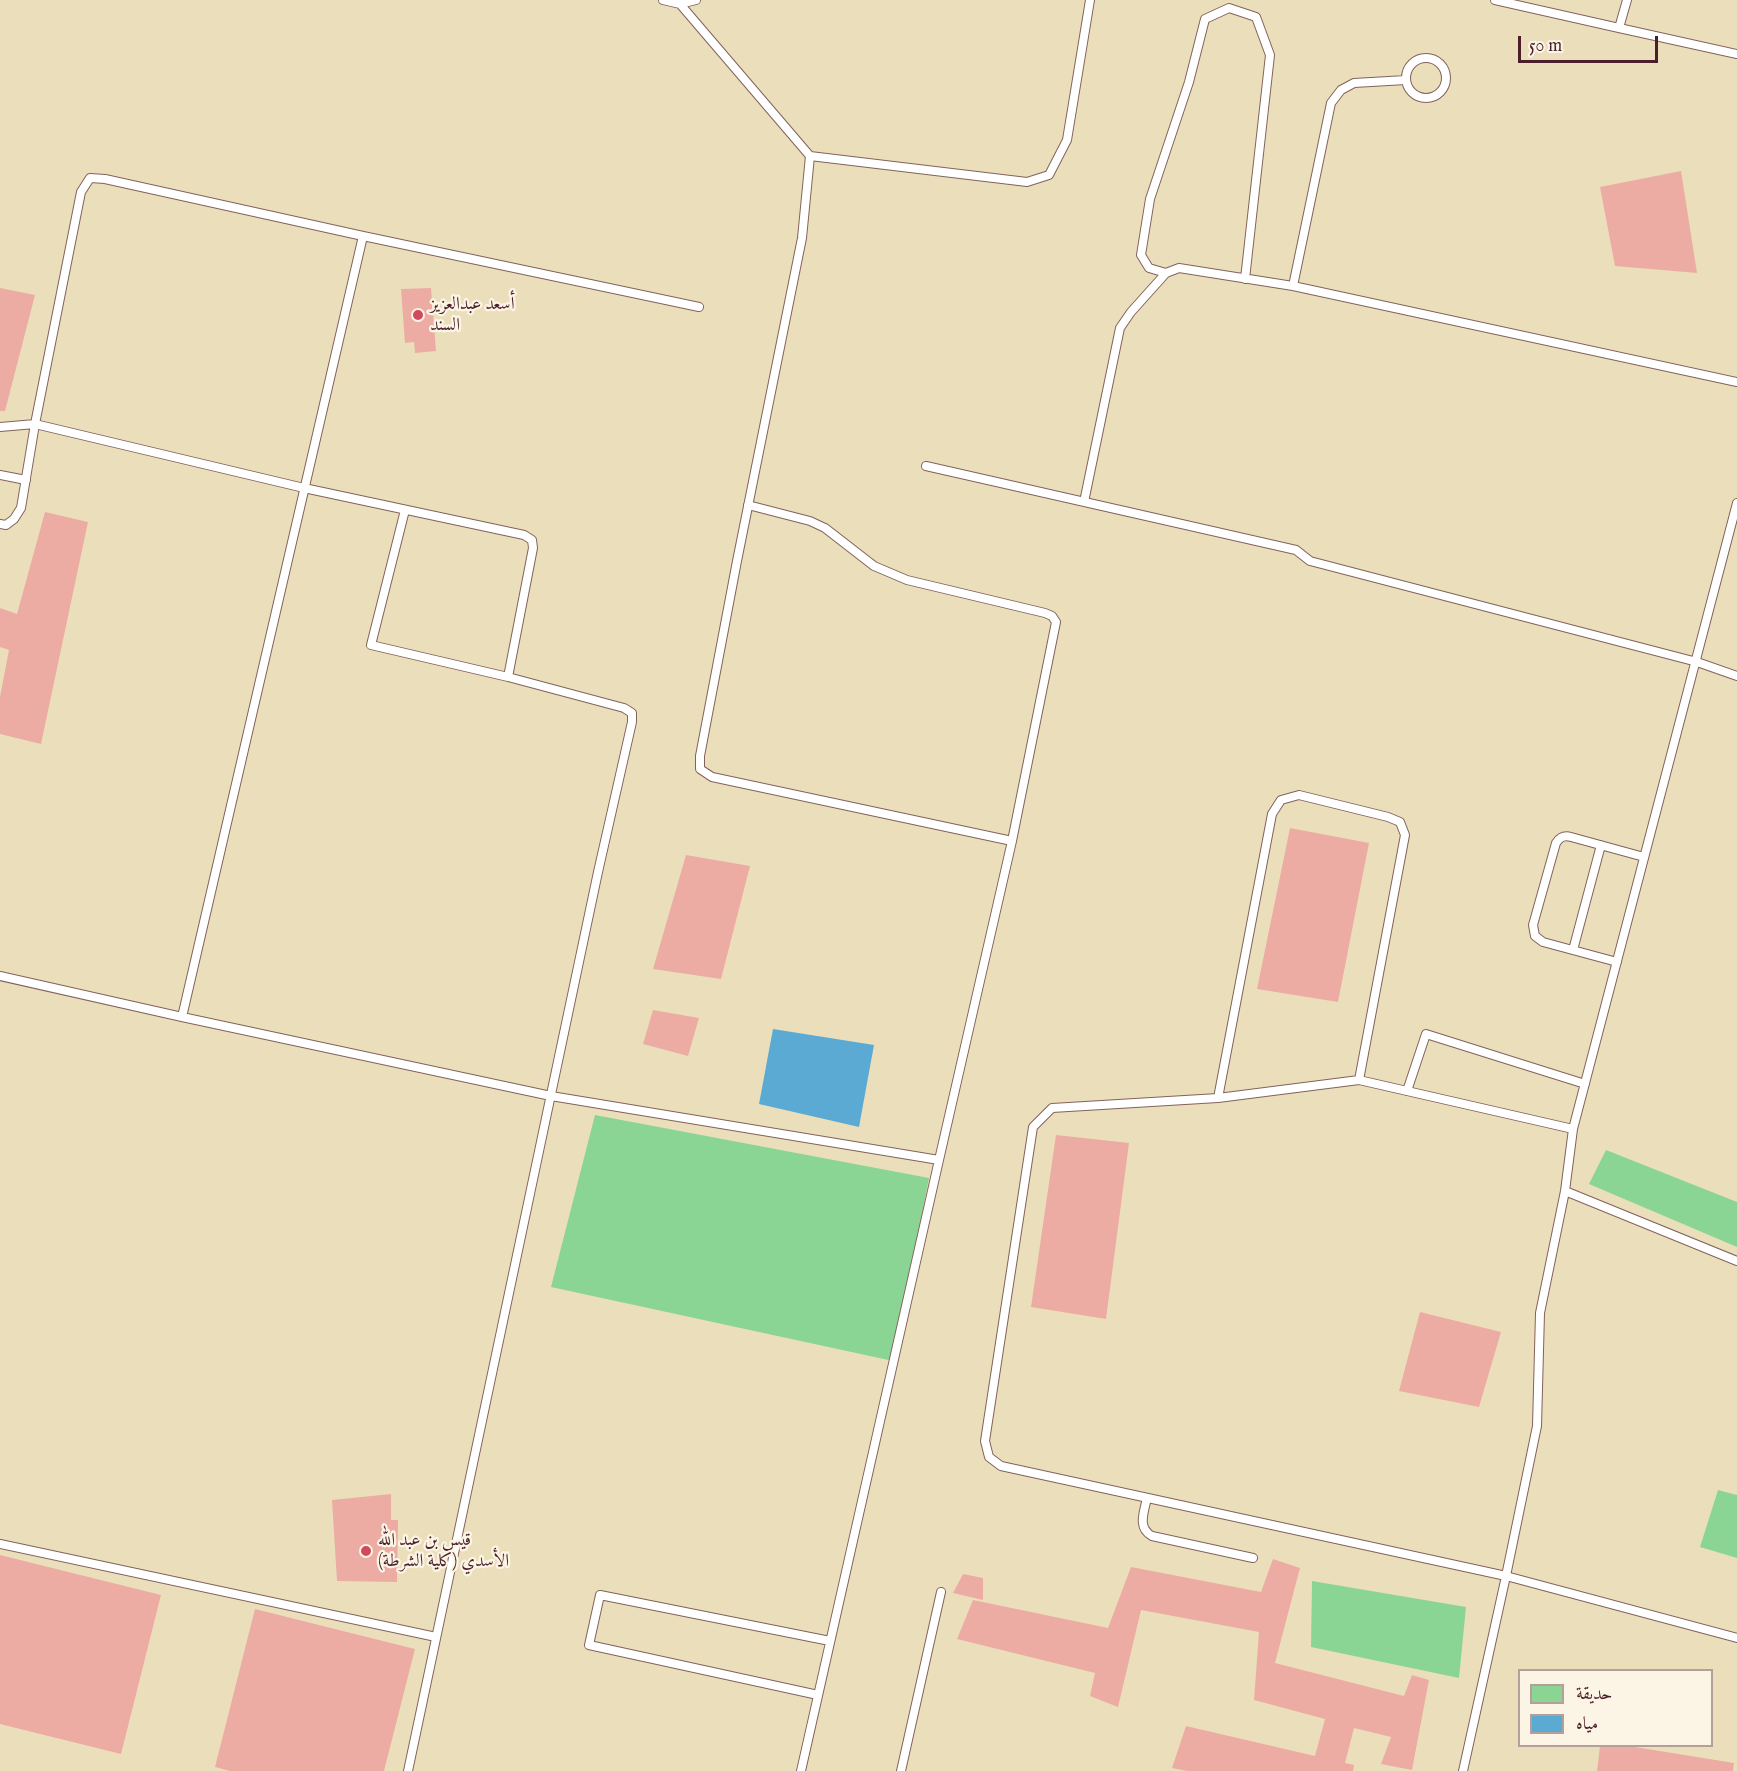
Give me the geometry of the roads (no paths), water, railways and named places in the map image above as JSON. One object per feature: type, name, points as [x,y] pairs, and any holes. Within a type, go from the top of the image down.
[{"type":"lane","points":[[663,0],[680,4],[696,0]]},
{"type":"lane","points":[[680,4],[810,156],[1028,182],[1049,175],[1067,140],[1090,0]]},
{"type":"lane","points":[[1495,0],[1737,54]]},
{"type":"lane","points":[[1619,28],[1627,0]]},
{"type":"lane","points":[[1166,273],[1149,268],[1141,255],[1150,199],[1189,82],[1205,19],[1229,8],[1256,17],[1270,55],[1245,279]]},
{"type":"lane","points":[[1420,59],[1434,60],[1440,64],[1445,76],[1442,89],[1431,97],[1418,96],[1408,87],[1406,80],[1409,67],[1420,59]]},
{"type":"lane","points":[[1293,286],[1331,103],[1341,90],[1354,83],[1406,80]]},
{"type":"lane","points":[[810,156],[802,238],[748,505],[700,756],[700,769],[711,777],[1012,841]]},
{"type":"lane","points":[[0,524],[6,525],[14,519],[21,508],[35,424],[81,192],[90,178],[105,179],[699,307]]},
{"type":"lane","points":[[182,1017],[363,236]]},
{"type":"lane","points":[[1084,502],[1120,328],[1131,312],[1166,273],[1179,268],[1293,286],[1737,382]]},
{"type":"lane","points":[[0,427],[35,424],[304,488],[524,535],[532,540],[533,548],[508,677]]},
{"type":"lane","points":[[926,466],[1296,550],[1310,561],[1697,662],[1737,676]]},
{"type":"lane","points":[[0,475],[26,480]]},
{"type":"lane","points":[[1463,1771],[1537,1426],[1540,1313],[1565,1191],[1573,1129],[1737,503]]},
{"type":"lane","points":[[748,505],[810,521],[825,528],[874,566],[908,580],[1045,613],[1052,616],[1056,622],[1012,841],[801,1771]]},
{"type":"lane","points":[[405,510],[371,645],[508,677],[624,708],[632,713],[632,722],[598,872],[408,1771]]},
{"type":"lane","points":[[1218,1098],[1272,814],[1281,800],[1299,795],[1388,817],[1400,822],[1405,835],[1359,1080]]},
{"type":"lane","points":[[1617,962],[1539,940],[1533,931],[1533,926],[1558,839],[1567,836],[1644,857]]},
{"type":"lane","points":[[1573,950],[1601,845]]},
{"type":"lane","points":[[0,976],[551,1096],[939,1160]]},
{"type":"lane","points":[[1407,1091],[1426,1034],[1585,1084]]},
{"type":"lane","points":[[1573,1129],[1359,1080],[1218,1098],[1052,1108],[1033,1127],[986,1441],[990,1456],[1001,1466],[1506,1576],[1737,1638]]},
{"type":"lane","points":[[1565,1191],[1737,1261]]},
{"type":"lane","points":[[1147,1498],[1142,1522],[1143,1528],[1152,1536],[1253,1558]]},
{"type":"lane","points":[[0,1544],[436,1637]]},
{"type":"lane","points":[[901,1771],[941,1592]]},
{"type":"lane","points":[[818,1695],[589,1645],[600,1595],[830,1641]]},
{"type":"water","points":[[773,1029],[874,1045],[859,1127],[759,1104]]},
{"type":"place","name":"أسعد عبدالعزيز السند","points":[[418,315]]},
{"type":"place","name":"قيس بن عبد الله الأسدي (كلية الشرطة)","points":[[366,1551]]}]
